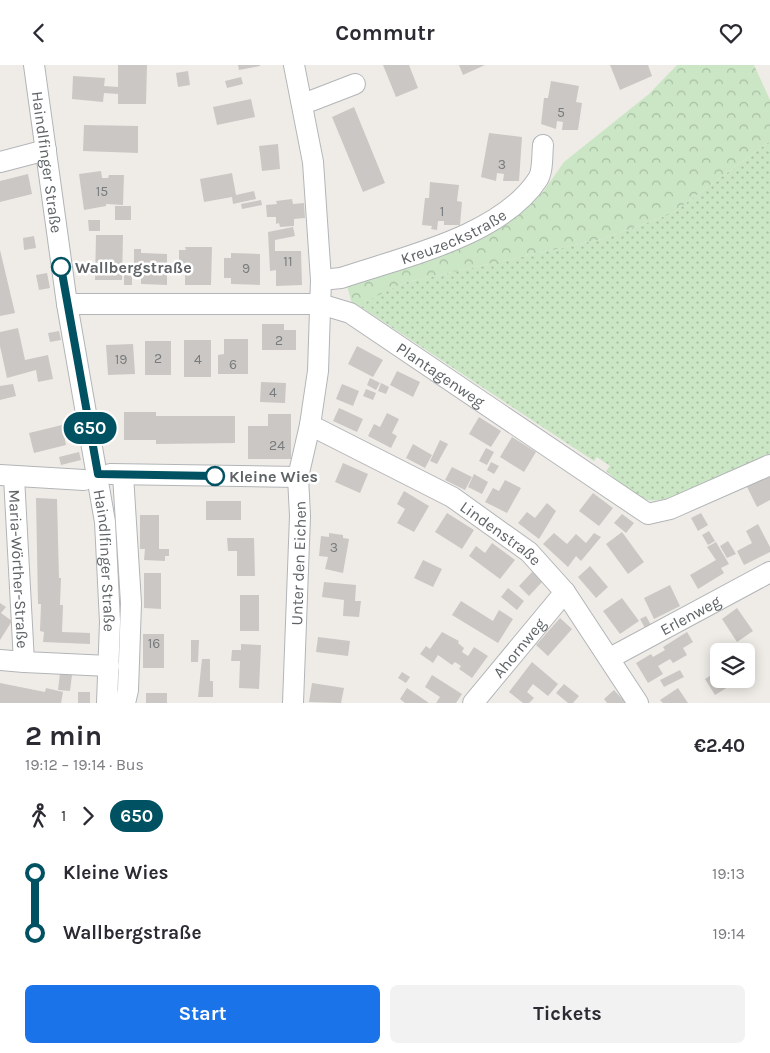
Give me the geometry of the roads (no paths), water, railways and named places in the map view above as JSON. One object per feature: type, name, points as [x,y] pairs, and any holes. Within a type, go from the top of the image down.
[{"type":"street","name":"Haindlfinger Straße","points":[[34,65],[91,477],[107,547],[109,666],[107,703]]},
{"type":"street","points":[[67,304],[320,304],[321,280],[315,181],[294,65]]},
{"type":"street","points":[[302,101],[311,101],[355,84]]},
{"type":"street","name":"Kreuzeckstraße","points":[[321,280],[341,278],[474,232],[512,208],[539,177],[543,145]]},
{"type":"street","points":[[0,162],[46,150]]},
{"type":"street","name":"Unter den Eichen","points":[[293,703],[300,516],[298,477],[310,425],[318,371],[320,304]]},
{"type":"street","name":"Plantagenweg","points":[[320,304],[350,313],[648,514],[670,509],[770,465]]},
{"type":"street","name":"Lindenstraße","points":[[310,425],[472,510],[529,552],[565,592],[638,703]]},
{"type":"street","points":[[123,475],[131,603],[128,690],[125,703]]},
{"type":"street","points":[[7,476],[298,477]]},
{"type":"street","name":"Maria-Wörther-Straße","points":[[7,476],[24,662]]},
{"type":"street","name":"Erlenweg","points":[[610,658],[770,571]]},
{"type":"street","name":"Ahornweg","points":[[473,703],[565,592]]},
{"type":"street","name":"Maria-Wörther-Straße","points":[[0,660],[109,666]]},
{"type":"place","name":"Wallbergstraße","points":[[61,267]]},
{"type":"place","name":"Kleine Wies","points":[[215,476]]}]
